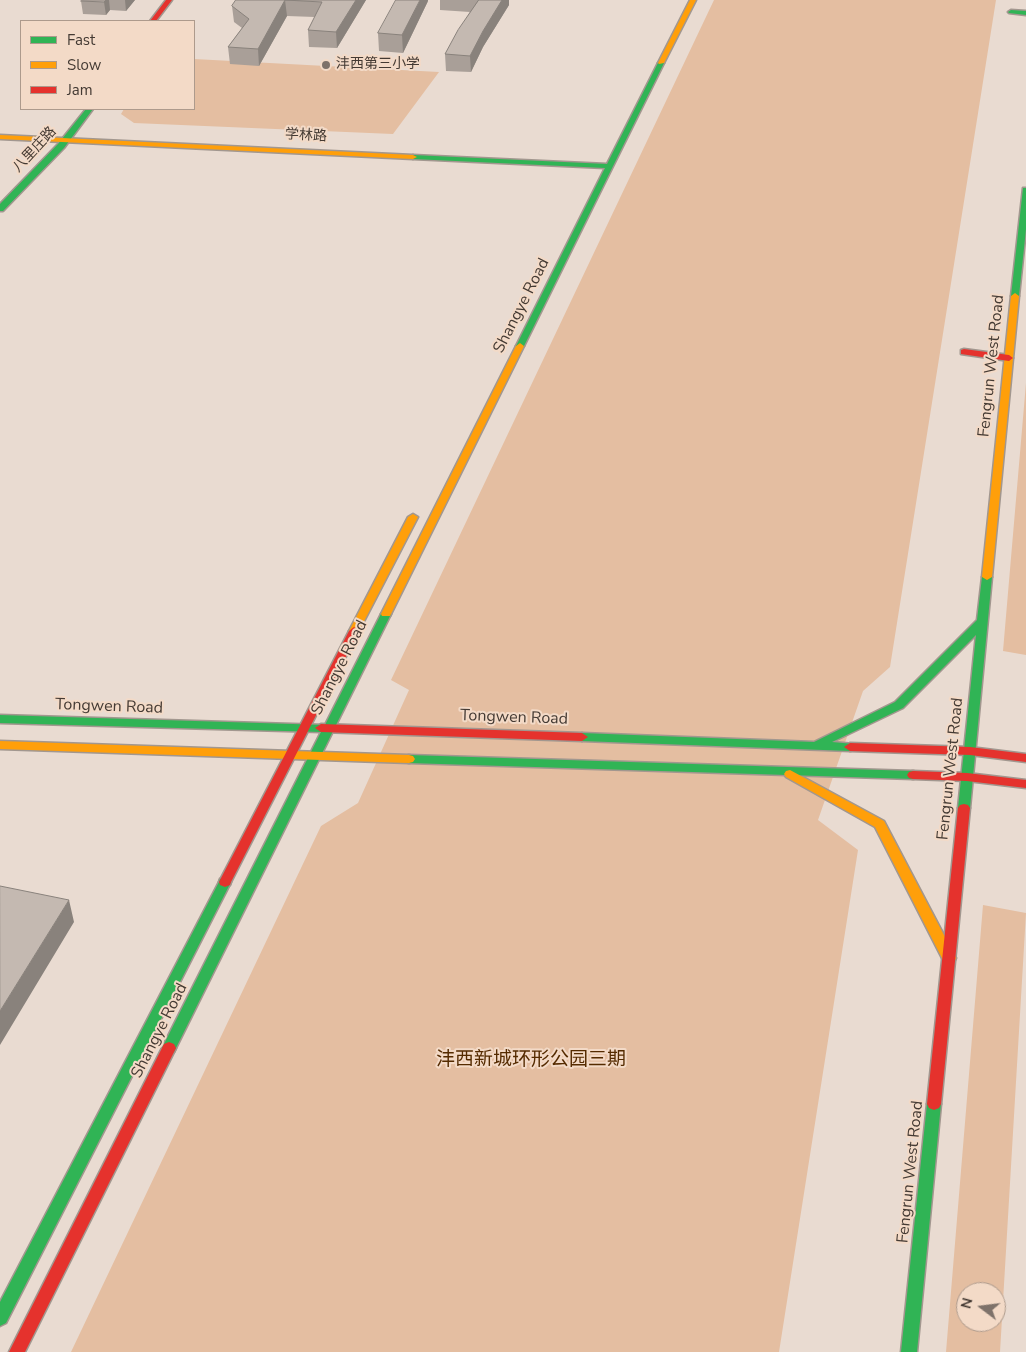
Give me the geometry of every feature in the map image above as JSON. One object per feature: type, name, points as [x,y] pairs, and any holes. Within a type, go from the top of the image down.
[{"type":"street","points":[[154,20],[168,0]]},
{"type":"street","points":[[653,53],[680,0]]},
{"type":"street","name":"Shangye Road","points":[[18,1352],[693,0]]},
{"type":"street","points":[[1011,12],[1026,13]]},
{"type":"street","name":"八里庄路","points":[[0,209],[64,143],[88,110]]},
{"type":"street","name":"学林路","points":[[0,137],[64,143],[608,169]]},
{"type":"street","name":"学林路","points":[[0,143],[64,143]]},
{"type":"street","name":"Fengrun West Road","points":[[909,1352],[1026,190]]},
{"type":"street","points":[[964,352],[1009,358]]},
{"type":"street","name":"Shangye Road","points":[[0,1318],[417,509]]},
{"type":"street","points":[[814,746],[898,704],[983,620]]},
{"type":"street","name":"Tongwen Road","points":[[0,719],[304,729],[328,728],[970,751],[1026,758]]},
{"type":"street","points":[[0,745],[967,777],[1026,784]]},
{"type":"street","points":[[784,771],[880,824],[949,958]]},
{"type":"green space","name":"沣西新城环形公园三期","points":[[714,0],[996,0],[890,667],[863,691],[818,820],[858,850],[779,1352],[71,1352],[321,826],[358,803],[409,690],[391,680]]},
{"type":"green space","points":[[195,59],[439,72],[393,134],[134,123],[121,114],[123,110],[195,110]]},
{"type":"green space","points":[[1026,383],[1026,655],[1003,651]]},
{"type":"green space","points":[[983,905],[1026,913],[1004,1282],[956,1282],[956,1332],[1001,1332],[1000,1352],[946,1352]]},
{"type":"building","points":[[82,0],[106,0],[104,2]]},
{"type":"building","points":[[236,0],[285,0],[258,49],[228,47],[249,19],[232,6]]},
{"type":"building","points":[[285,0],[356,0],[336,32],[308,30],[322,2]]},
{"type":"building","points":[[396,0],[420,0],[402,35],[378,33]]},
{"type":"building","points":[[479,0],[502,0],[470,56],[445,54],[458,30]]},
{"type":"building","points":[[0,886],[69,900],[0,1011]]},
{"type":"traffic: fast","points":[[1011,12],[1026,13]]},
{"type":"traffic: fast","points":[[520,346],[661,63]]},
{"type":"traffic: fast","points":[[0,209],[61,146],[88,110]]},
{"type":"traffic: fast","points":[[413,157],[610,166]]},
{"type":"traffic: fast","points":[[1015,296],[1026,190]]},
{"type":"traffic: fast","points":[[964,808],[987,577]]},
{"type":"traffic: fast","points":[[169,1048],[386,614]]},
{"type":"traffic: fast","points":[[818,744],[899,705],[983,621]]},
{"type":"traffic: fast","points":[[0,719],[321,728]]},
{"type":"traffic: fast","points":[[582,737],[850,747]]},
{"type":"traffic: fast","points":[[409,759],[913,775]]},
{"type":"traffic: fast","points":[[0,1318],[225,882]]},
{"type":"traffic: fast","points":[[909,1352],[934,1104]]},
{"type":"traffic: slow","points":[[661,63],[693,0]]},
{"type":"traffic: slow","points":[[0,137],[413,157]]},
{"type":"traffic: slow","points":[[987,577],[1015,296]]},
{"type":"traffic: slow","points":[[386,614],[520,346]]},
{"type":"traffic: slow","points":[[354,631],[413,517]]},
{"type":"traffic: slow","points":[[0,745],[409,759]]},
{"type":"traffic: slow","points":[[790,774],[880,824],[949,958]]},
{"type":"traffic: jam","points":[[154,20],[169,0]]},
{"type":"traffic: jam","points":[[964,352],[1009,358]]},
{"type":"traffic: jam","points":[[225,882],[354,631]]},
{"type":"traffic: jam","points":[[321,728],[582,737]]},
{"type":"traffic: jam","points":[[850,747],[970,751],[1026,758]]},
{"type":"traffic: jam","points":[[913,775],[967,777],[1026,784]]},
{"type":"traffic: jam","points":[[934,1104],[964,808]]},
{"type":"traffic: jam","points":[[17,1352],[169,1048]]},
{"type":"place","name":"沣西第三小学","points":[[326,65]]}]
